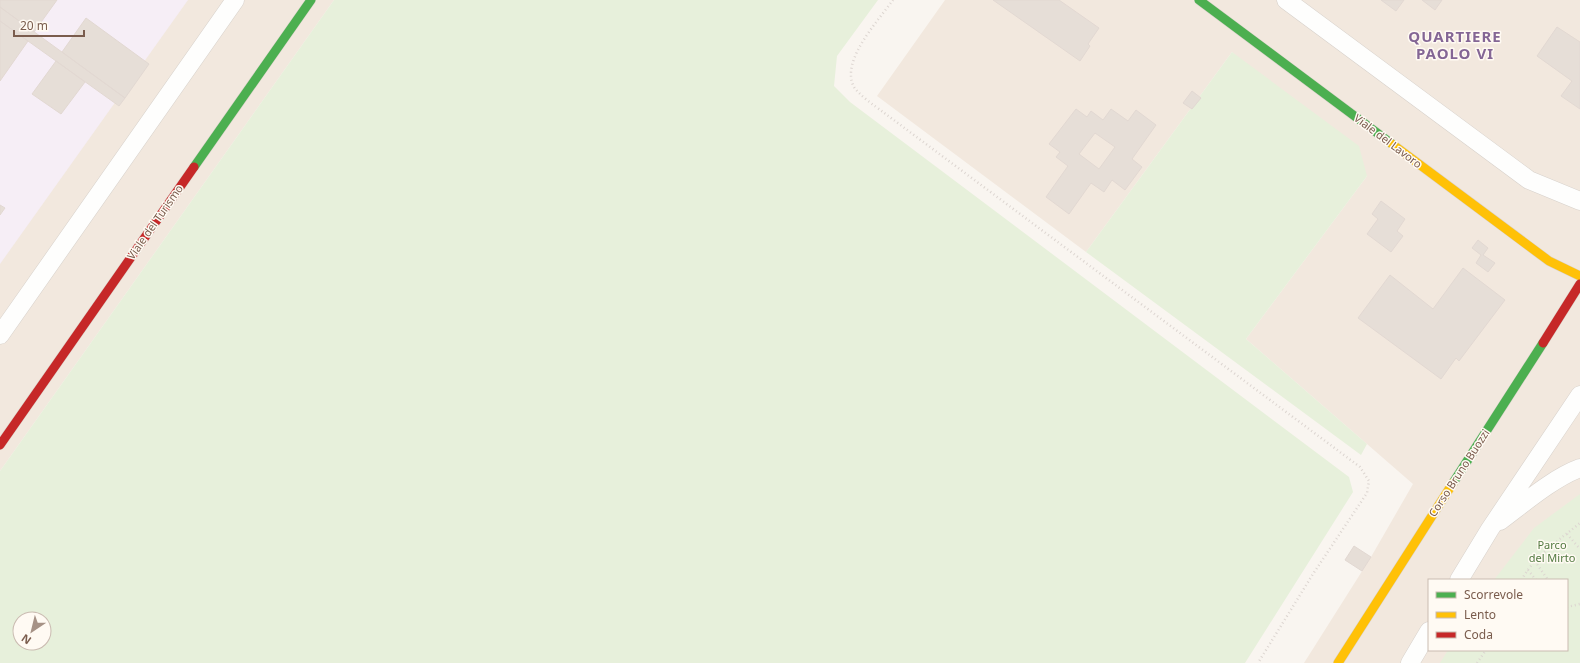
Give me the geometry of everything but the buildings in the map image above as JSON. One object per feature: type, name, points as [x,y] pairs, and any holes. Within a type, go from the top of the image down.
[{"type":"street","points":[[0,335],[235,0]]},
{"type":"street","name":"Viale del Turismo","points":[[0,445],[311,0]]},
{"type":"street","name":"Viale del Lavoro","points":[[1199,0],[1549,261],[1580,276]]},
{"type":"street","points":[[1286,0],[1529,180],[1580,201]]},
{"type":"street","name":"Corso Bruno Buozzi","points":[[1338,663],[1580,284]]},
{"type":"street","points":[[1460,579],[1490,529],[1580,395]]},
{"type":"street","points":[[1490,529],[1532,497],[1570,472],[1580,468]]},
{"type":"street","points":[[1410,663],[1428,633]]},
{"type":"path","points":[[893,0],[859,48],[852,63],[850,73],[854,86],[883,112],[1360,467],[1369,481],[1367,493],[1258,663]]},
{"type":"path","points":[[1523,579],[1535,561],[1580,523]]},
{"type":"path","points":[[1567,534],[1580,549]]},
{"type":"path","points":[[1535,561],[1547,579]]},
{"type":"path","points":[[1528,570],[1535,579]]},
{"type":"path","points":[[1568,607],[1580,604]]},
{"type":"path","points":[[1476,663],[1485,651]]},
{"type":"shaded area","points":[[0,0],[334,0],[0,471]]},
{"type":"shaded area","points":[[0,0],[188,0],[0,264]]},
{"type":"shaded area","points":[[945,0],[1580,0],[1580,663],[1304,663],[1371,557],[1413,484],[1246,339],[1367,176],[1232,52],[1086,252],[877,96]]},
{"type":"green space","points":[[334,0],[878,0],[837,56],[834,86],[850,102],[1349,477],[1353,492],[1245,663],[0,663],[0,471]]},
{"type":"green space","points":[[1232,52],[1359,146],[1367,176],[1246,339],[1367,444],[1361,455],[1086,252]]},
{"type":"green space","name":"Parco del Mirto","points":[[1580,494],[1580,663],[1440,663],[1447,651],[1568,651],[1568,579],[1495,579],[1534,528]]},
{"type":"traffic: fast","points":[[194,167],[311,0]]},
{"type":"traffic: fast","points":[[1199,0],[1392,144]]},
{"type":"traffic: fast","points":[[1453,483],[1543,343]]},
{"type":"traffic: slow","points":[[1392,144],[1549,261],[1580,276]]},
{"type":"traffic: slow","points":[[1338,663],[1453,483]]},
{"type":"traffic: jam","points":[[0,445],[194,167]]},
{"type":"traffic: jam","points":[[1543,343],[1580,284]]},
{"type":"district","name":"QUARTIERE PAOLO VI","points":[[1455,46]]}]
